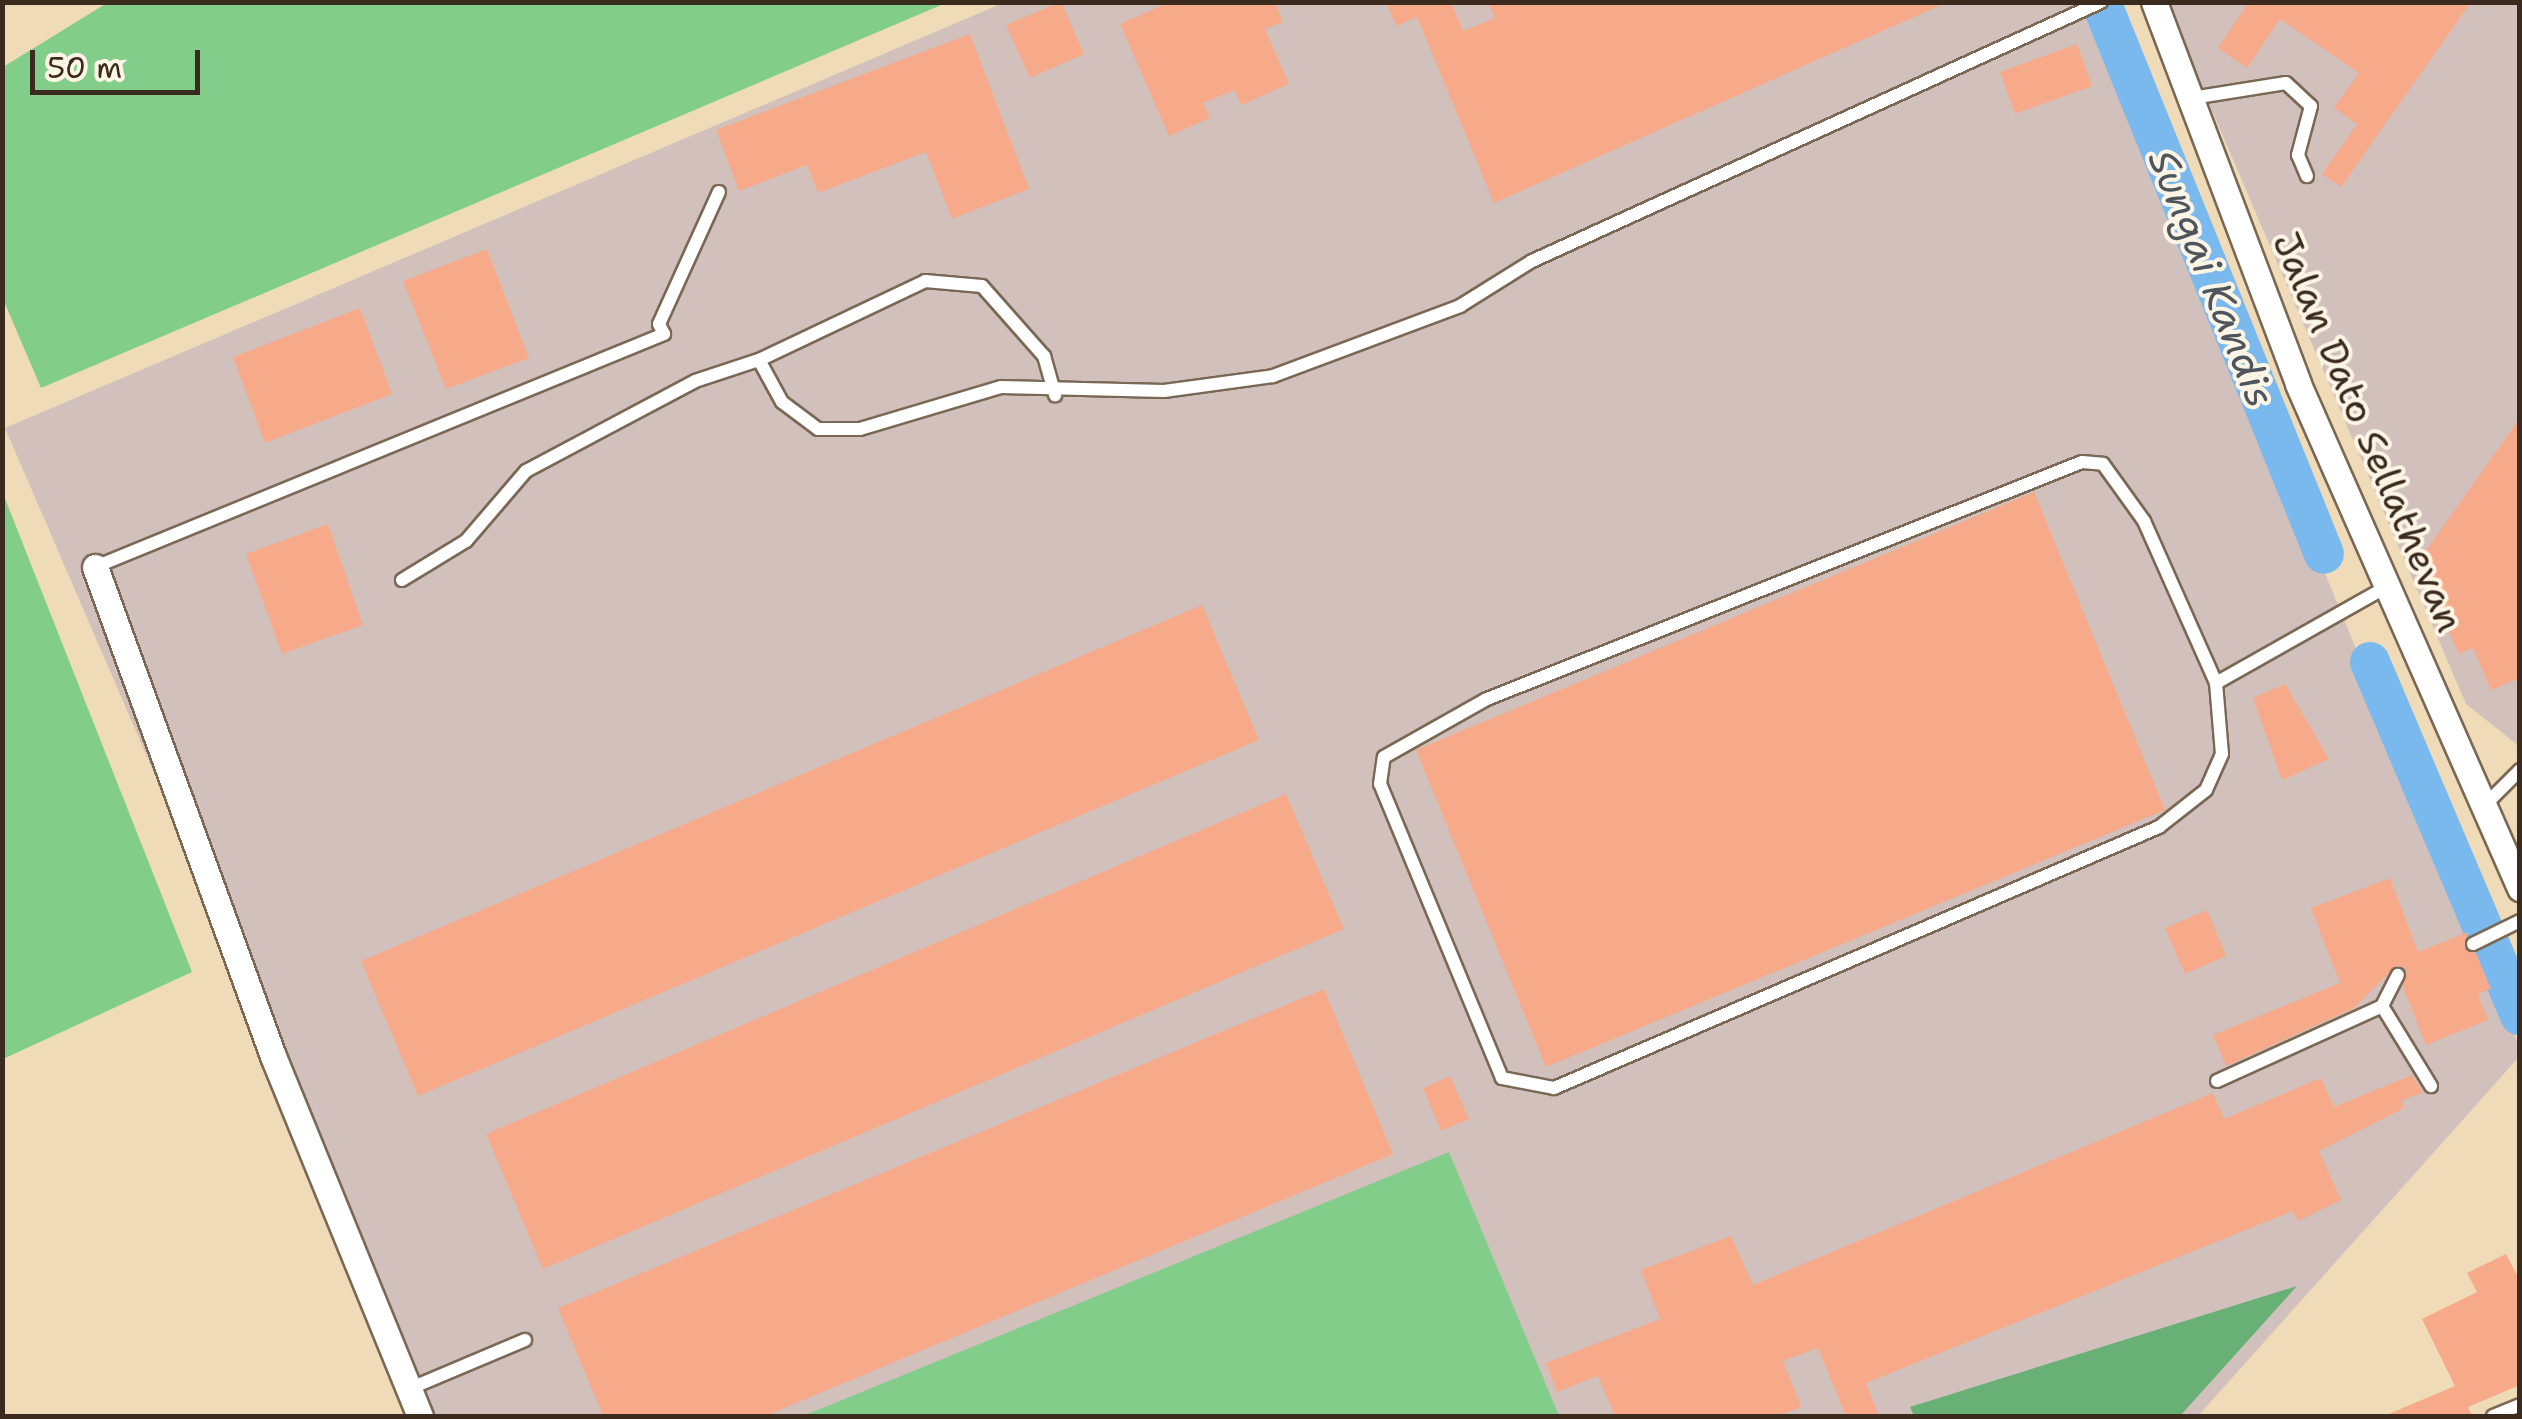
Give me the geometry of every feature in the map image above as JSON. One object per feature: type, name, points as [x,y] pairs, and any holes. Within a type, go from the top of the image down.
[{"type":"street","name":"Jalan Dato Sellathevan","points":[[2154,2],[2298,384],[2487,804],[2520,888]]},
{"type":"street","points":[[95,568],[273,1056],[420,1416]]},
{"type":"lane","points":[[759,360],[782,402],[818,430],[860,429],[1001,387],[1055,394],[1273,376],[1374,340],[2098,4]]},
{"type":"lane","points":[[2192,98],[2286,83],[2311,106],[2298,155],[2308,176]]},
{"type":"lane","points":[[95,568],[664,334],[659,324],[720,192]]},
{"type":"lane","points":[[402,580],[466,541],[526,471],[695,382],[759,360],[925,281],[982,286],[1044,356],[1055,394]]},
{"type":"lane","points":[[2082,462],[2103,464],[2144,521],[2216,683],[2218,772],[2159,827],[1543,1090],[1502,1078],[1490,1063],[1377,770],[1401,741],[1487,699],[2082,462]]},
{"type":"lane","points":[[2216,683],[2390,584]]},
{"type":"lane","points":[[2487,804],[2520,770]]},
{"type":"lane","points":[[2475,942],[2520,922]]},
{"type":"lane","points":[[2217,1082],[2382,1006],[2398,974]]},
{"type":"lane","points":[[2382,1006],[2431,1086]]},
{"type":"lane","points":[[409,1389],[525,1340]]},
{"type":"lane","points":[[2493,1416],[2520,1405]]},
{"type":"shaded area","points":[[1003,3],[2091,3],[2519,1046],[2519,1057],[2198,1416],[432,1416],[5,428]]},
{"type":"shaded area","points":[[2166,3],[2519,3],[2519,746],[2466,704]]},
{"type":"green space","points":[[107,3],[946,3],[41,388],[3,299],[3,67]]},
{"type":"green space","points":[[2,491],[192,972],[3,1059],[2,1059]]},
{"type":"green space","points":[[1449,1152],[1559,1416],[803,1416]]},
{"type":"green space","points":[[2297,1286],[2180,1416],[1914,1416],[1910,1407]]},
{"type":"building","points":[[1061,2],[1084,54],[1030,78],[1006,25]]},
{"type":"building","points":[[1170,2],[1275,2],[1283,22],[1265,29],[1289,84],[1241,105],[1235,90],[1203,103],[1210,118],[1169,136],[1120,24]]},
{"type":"building","points":[[1386,2],[1451,2],[1463,31],[1495,18],[1488,2],[1948,2],[1494,203],[1417,17],[1396,26]]},
{"type":"building","points":[[2249,2],[2471,2],[2341,187],[2322,174],[2357,124],[2334,108],[2359,73],[2280,19],[2247,68],[2218,48]]},
{"type":"building","points":[[970,34],[1029,189],[952,219],[926,152],[818,193],[807,165],[739,191],[716,130]]},
{"type":"building","points":[[2077,44],[2092,86],[2015,114],[2000,72]]},
{"type":"building","points":[[487,249],[529,358],[446,389],[403,281]]},
{"type":"building","points":[[360,308],[392,394],[265,443],[233,357]]},
{"type":"building","points":[[2520,418],[2520,678],[2491,690],[2473,648],[2459,654],[2418,562]]},
{"type":"building","points":[[2034,492],[2165,810],[1546,1067],[1416,750]]},
{"type":"building","points":[[328,524],[363,625],[282,654],[246,554]]},
{"type":"building","points":[[1202,605],[1259,740],[418,1096],[361,961]]},
{"type":"building","points":[[2285,684],[2329,759],[2282,780],[2253,698]]},
{"type":"building","points":[[1286,794],[1344,929],[543,1269],[486,1134]]},
{"type":"building","points":[[2390,878],[2418,952],[2468,932],[2464,947],[2476,953],[2491,989],[2478,994],[2488,1020],[2426,1045],[2403,987],[2407,970],[2397,965],[2354,1008],[2226,1066],[2213,1035],[2340,983],[2311,908]]},
{"type":"building","points":[[2207,910],[2226,956],[2185,974],[2165,928]]},
{"type":"building","points":[[1324,989],[1393,1154],[765,1416],[603,1416],[558,1308]]},
{"type":"building","points":[[2412,1075],[2423,1092],[2401,1101],[2404,1108],[2319,1151],[2341,1200],[2298,1221],[2293,1211],[1866,1383],[1879,1416],[1846,1416],[1818,1348],[1783,1361],[1801,1407],[1777,1416],[1615,1416],[1598,1376],[1557,1392],[1546,1363],[1660,1319],[1641,1270],[1731,1236],[1753,1285],[2213,1093],[2224,1119],[2321,1078],[2334,1107]]},
{"type":"building","points":[[1450,1076],[1469,1119],[1441,1131],[1423,1088]]},
{"type":"building","points":[[2506,1254],[2520,1281],[2520,1385],[2468,1407],[2472,1416],[2384,1416],[2455,1386],[2422,1319],[2477,1292],[2467,1273]]},
{"type":"waterway","name":"Sungai Kandis","points":[[2101,2],[2324,554]]},
{"type":"waterway","name":"Sungai Kandis","points":[[2370,662],[2520,1016]]}]
